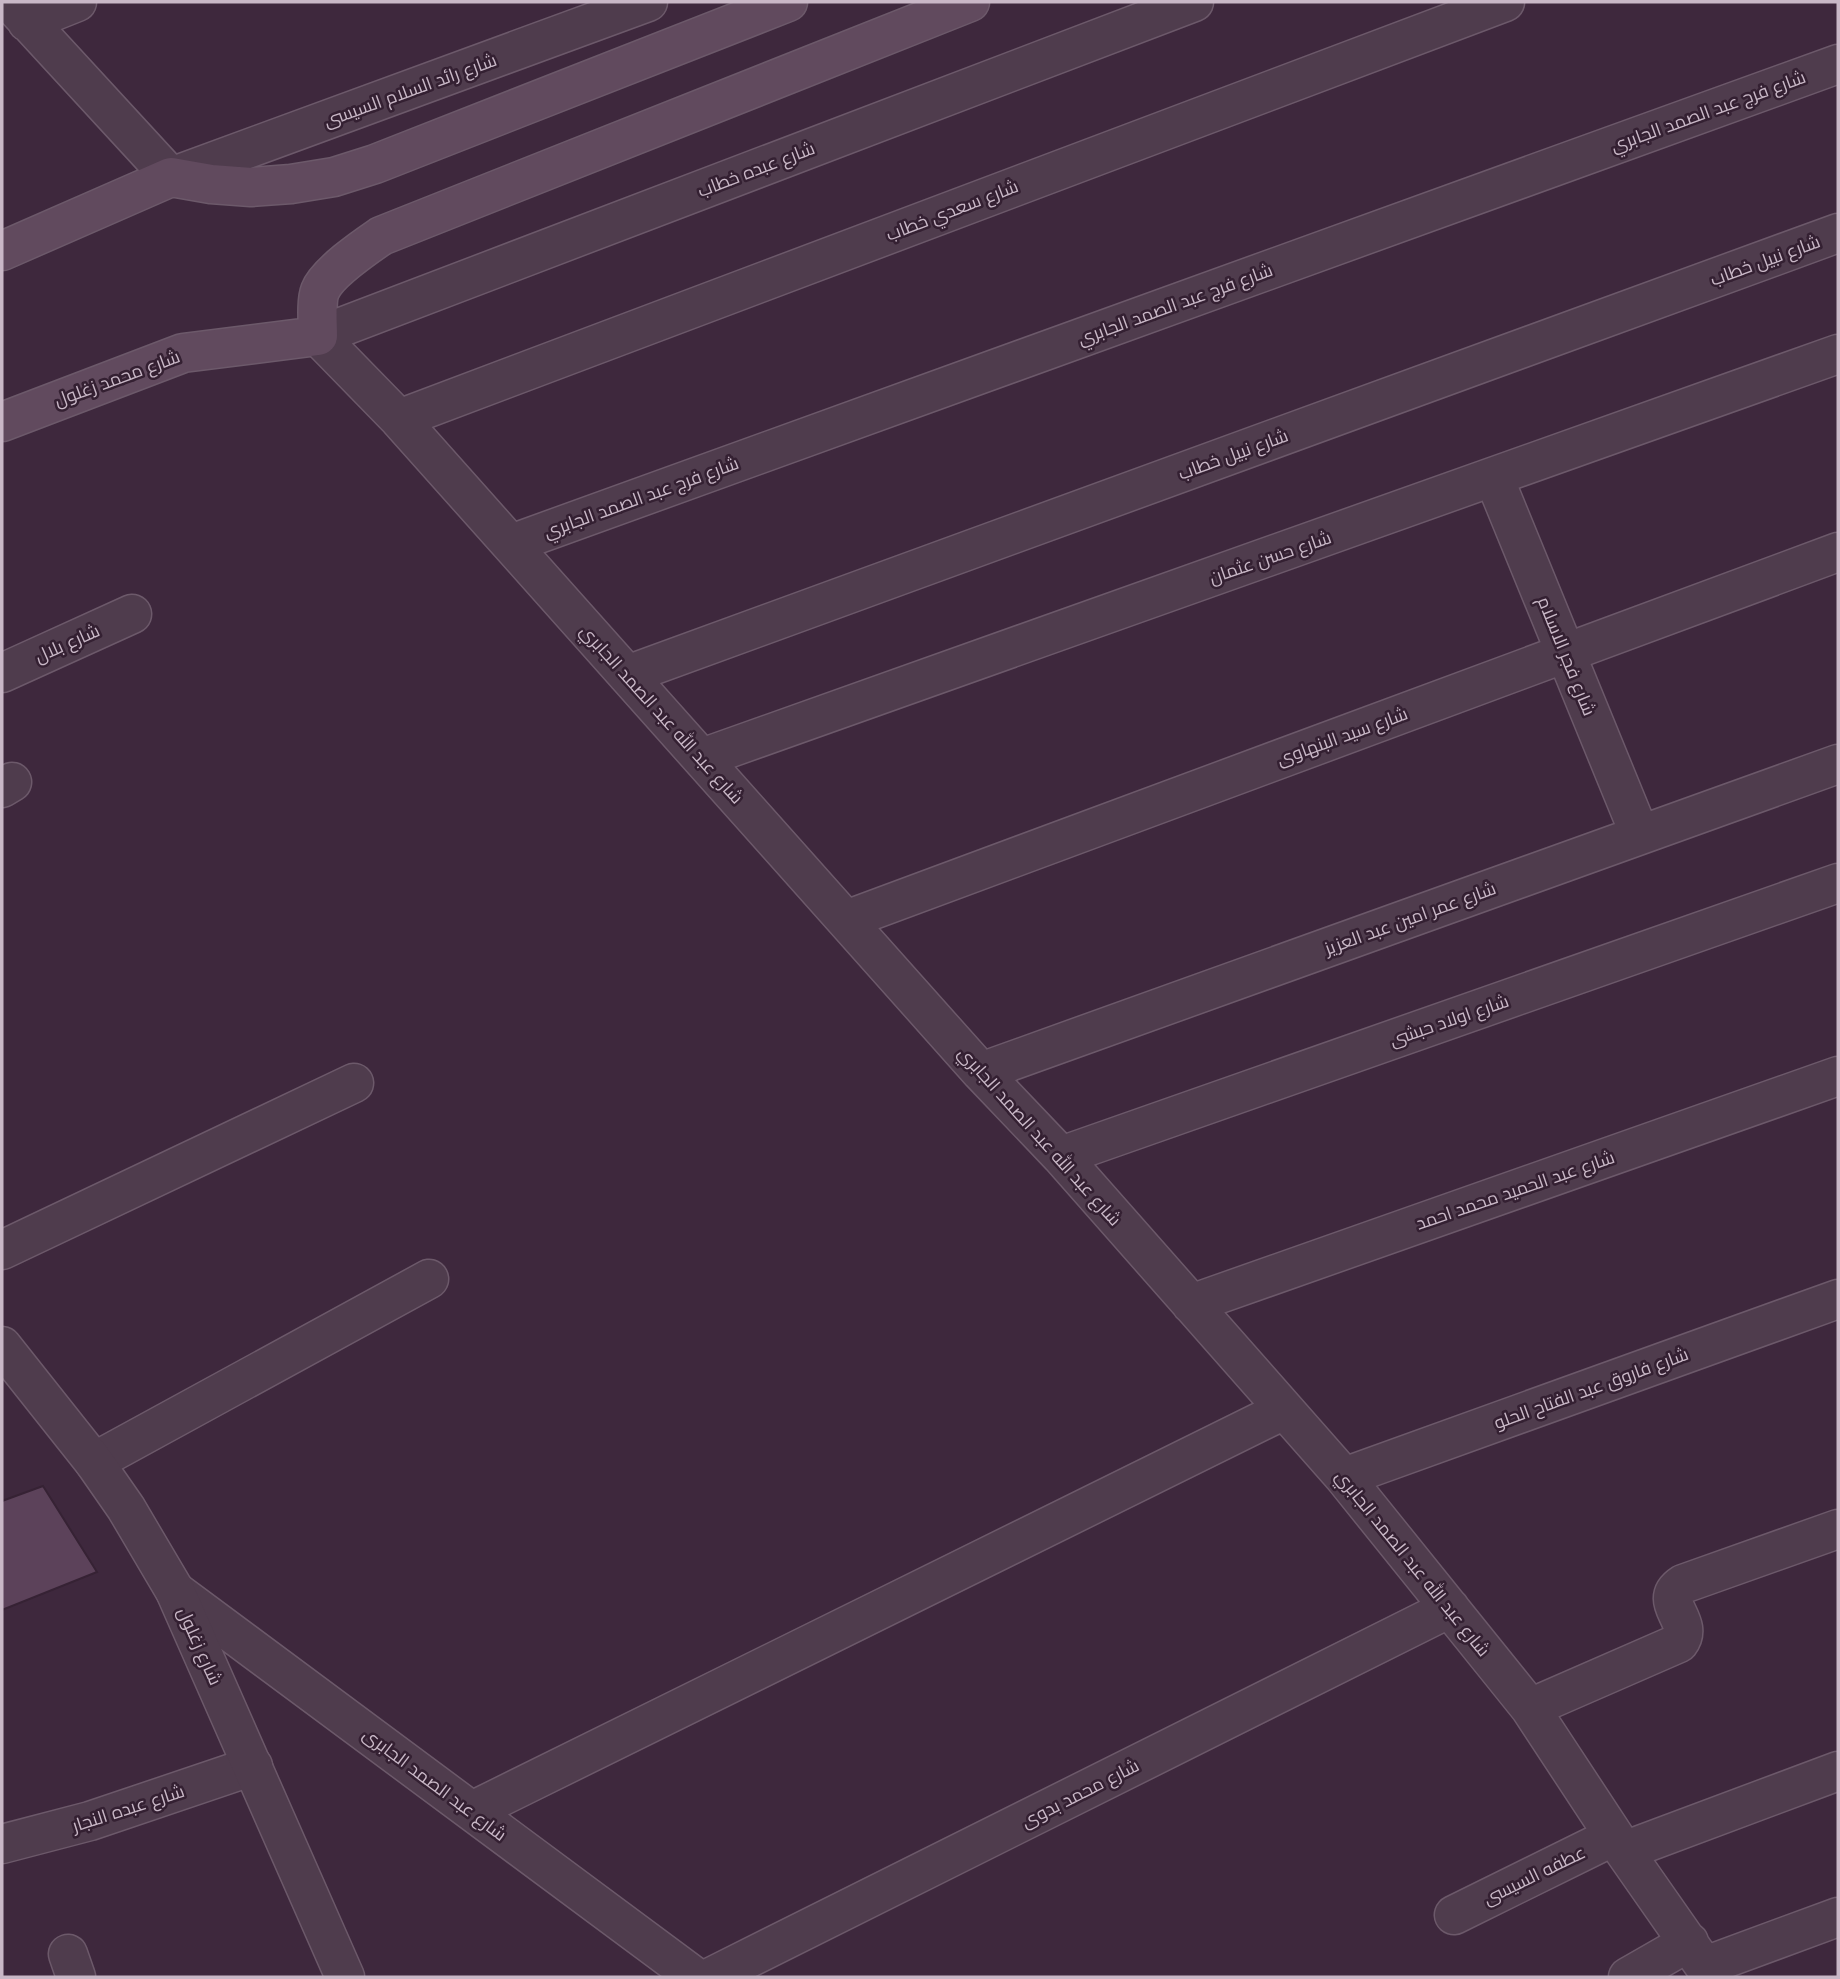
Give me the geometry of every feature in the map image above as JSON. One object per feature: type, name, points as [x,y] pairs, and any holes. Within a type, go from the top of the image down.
[{"type":"main road","points":[[2,251],[171,177],[251,187],[334,177],[375,164],[788,2]]},
{"type":"main road","points":[[318,336],[320,291],[337,271],[381,236],[970,2]]},
{"type":"main road","name":"شارع محمد زغلول","points":[[2,422],[183,353],[318,336]]},
{"type":"street","points":[[18,12],[77,2]]},
{"type":"street","name":"شارع رائد السلام السيسى","points":[[171,177],[648,2]]},
{"type":"street","name":"شارع عبده خطاب","points":[[318,336],[1194,2]]},
{"type":"street","name":"شارع سعدي خطاب","points":[[399,419],[1505,2]]},
{"type":"street","points":[[18,12],[171,177]]},
{"type":"street","name":"شارع فرج عبد الصمد الجابري","points":[[511,544],[1838,64]]},
{"type":"street","name":"شارع نبيل خطاب","points":[[627,675],[1838,233]]},
{"type":"street","name":"شارع عبد الله عبد الصمد الجابري","points":[[318,336],[399,419],[981,1072],[1061,1156],[1343,1477],[1530,1707],[1619,1844],[1702,1962]]},
{"type":"street","name":"شارع حسن عثمان","points":[[702,758],[1838,354]]},
{"type":"street","name":"شارع فجر الاسلام","points":[[1494,478],[1640,835]]},
{"type":"street","name":"شارع سيد البنهاوى","points":[[846,920],[1838,552]]},
{"type":"street","name":"شارع بلال","points":[[2,673],[132,614]]},
{"type":"street","name":"شارع عمر امين عبد العزيز","points":[[981,1072],[1838,764]]},
{"type":"street","name":"شارع اولاد حبشى","points":[[1061,1156],[1838,883]]},
{"type":"street","name":"شارع عبد الحميد محمد احمد","points":[[1191,1304],[1838,1076]]},
{"type":"street","points":[[2,1250],[354,1083]]},
{"type":"street","points":[[94,1462],[429,1279]]},
{"type":"street","name":"شارع فاروق عبد الفتاح الحلو","points":[[1343,1477],[1838,1299]]},
{"type":"street","name":"شارع زغلول","points":[[4,1353],[94,1462],[126,1508],[175,1591],[345,1977]]},
{"type":"street","points":[[472,1811],[1284,1410]]},
{"type":"street","points":[[1530,1707],[1679,1643],[1684,1636],[1684,1627],[1672,1598],[1683,1584],[1838,1529]]},
{"type":"street","name":"شارع عبد الصمد الجابرى","points":[[175,1591],[695,1977]]},
{"type":"street","name":"شارع محمد بدوى","points":[[711,1977],[1450,1608]]},
{"type":"street","name":"شارع عبده النجار","points":[[2,1844],[90,1821],[253,1766]]},
{"type":"street","name":"عطفه السيسى","points":[[1454,1915],[1619,1844],[1838,1772]]},
{"type":"street","points":[[1628,1977],[1702,1962],[1838,1917]]},
{"type":"building","points":[[43,1486],[97,1572],[2,1610],[2,1501]]}]
